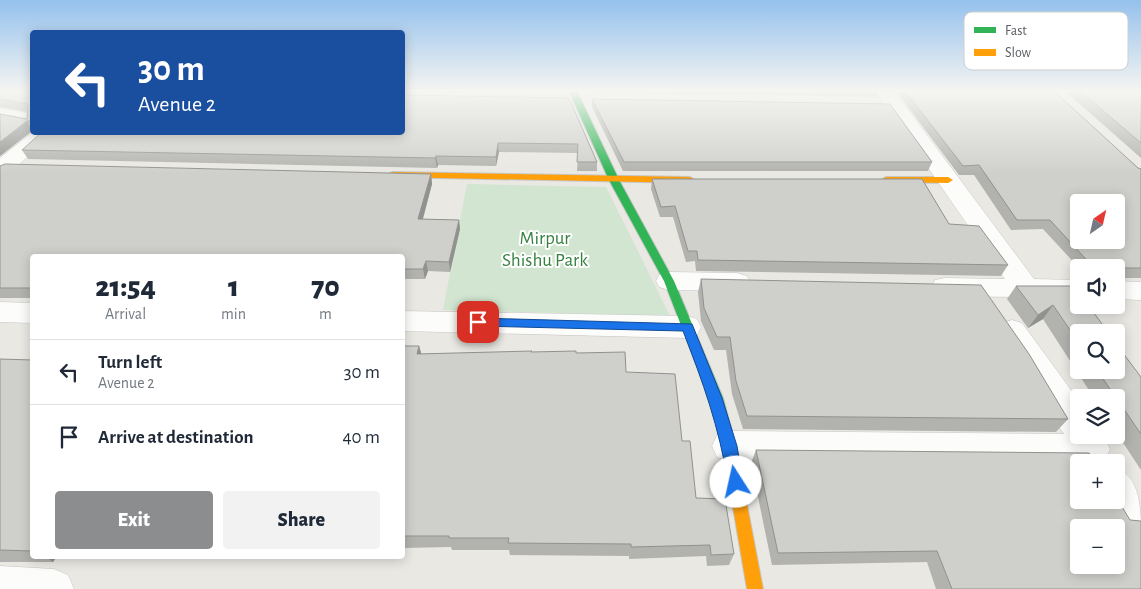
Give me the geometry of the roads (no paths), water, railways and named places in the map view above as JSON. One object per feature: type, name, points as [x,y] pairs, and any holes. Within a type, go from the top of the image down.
[{"type":"street","points":[[580,118],[669,281],[716,398],[730,446],[755,589]]},
{"type":"street","points":[[899,118],[948,180],[1026,288]]},
{"type":"street","points":[[10,167],[43,135]]},
{"type":"street","points":[[384,175],[702,180]]},
{"type":"street","points":[[879,180],[948,180]]},
{"type":"street","points":[[669,281],[757,283]]},
{"type":"street","points":[[923,286],[1070,289]]},
{"type":"street","points":[[982,288],[1070,416]]},
{"type":"street","points":[[1125,290],[1141,290]]},
{"type":"street","points":[[0,312],[30,313]]},
{"type":"street","points":[[405,320],[687,327]]},
{"type":"street","points":[[730,446],[1089,444]]},
{"type":"street","points":[[1125,496],[1141,519]]},
{"type":"street","points":[[0,586],[54,589]]},
{"type":"park label","name":"Mirpur Shishu Park","points":[[545,249]]}]
